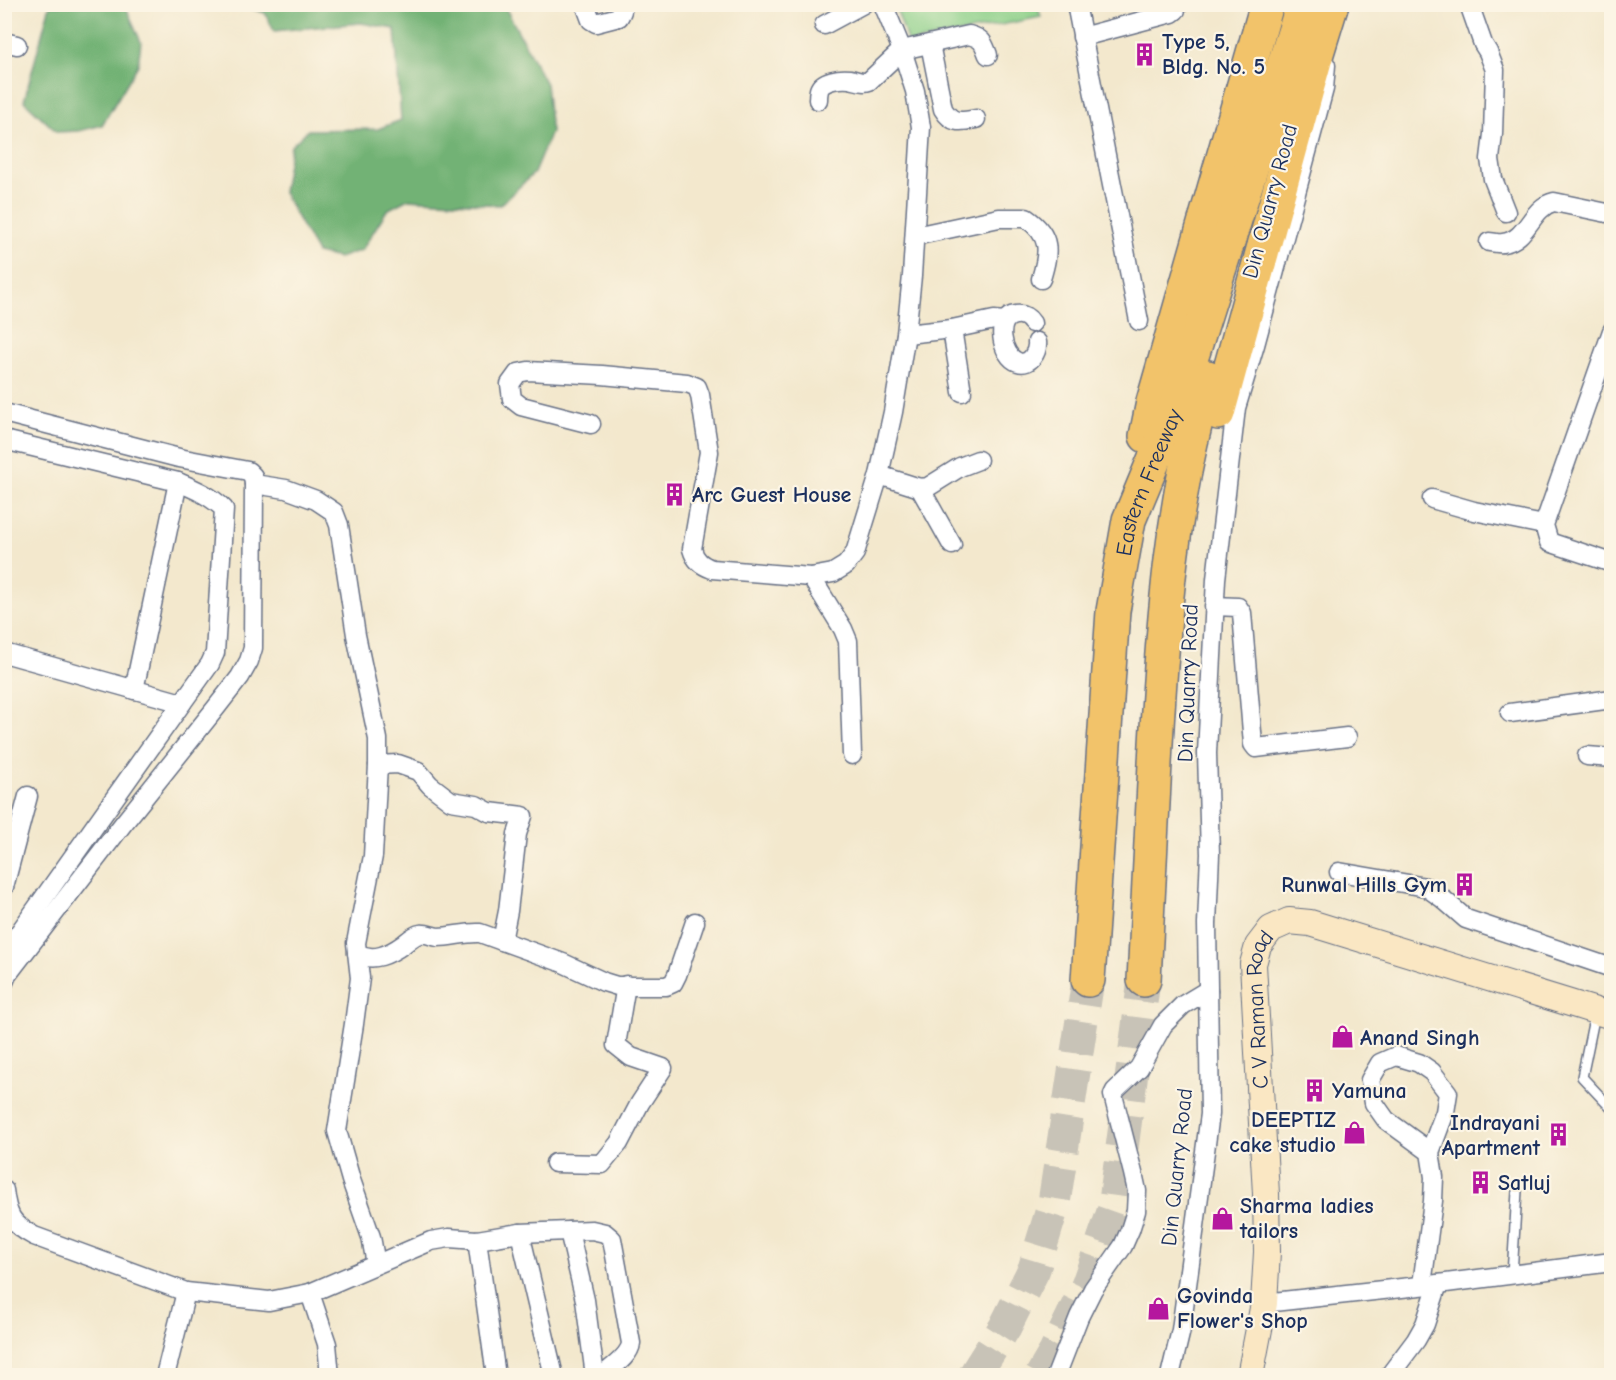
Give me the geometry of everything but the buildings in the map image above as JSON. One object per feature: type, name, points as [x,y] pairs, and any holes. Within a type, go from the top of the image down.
[{"type":"highway","points":[[1129,520],[1153,402],[1267,4]]},
{"type":"highway","name":"Eastern Freeway","points":[[1144,980],[1164,617],[1186,410],[1304,4]]},
{"type":"highway","name":"Eastern Freeway","points":[[1088,980],[1113,611],[1129,520],[1186,410],[1320,4]]},
{"type":"highway","points":[[1174,528],[1216,419],[1332,4]]},
{"type":"street","points":[[585,4],[591,20],[596,23],[619,16],[622,11],[621,4]]},
{"type":"street","points":[[824,25],[863,4]]},
{"type":"street","points":[[591,424],[521,406],[512,399],[510,384],[518,374],[528,371],[687,383],[697,387],[709,452],[692,549],[698,562],[712,569],[811,577],[833,573],[846,565],[855,553],[879,475],[893,412],[906,334],[915,236],[921,127],[915,91],[902,50],[883,4]]},
{"type":"street","points":[[1076,4],[1140,321]]},
{"type":"street","points":[[1082,37],[1172,14],[1177,4]]},
{"type":"street","name":"Din Quarry Road","points":[[1170,1376],[1181,1330],[1210,1114],[1207,924],[1210,854],[1207,753],[1216,579],[1236,408],[1324,89],[1326,58],[1340,4]]},
{"type":"street","points":[[1469,4],[1495,70],[1490,159],[1493,179],[1506,212]]},
{"type":"street","points":[[818,100],[819,90],[826,82],[850,79],[865,83],[902,50],[969,34],[983,41],[988,55]]},
{"type":"street","points":[[930,44],[943,109],[947,115],[962,122],[976,119]]},
{"type":"street","points":[[1489,242],[1503,243],[1516,238],[1543,208],[1554,202],[1611,214]]},
{"type":"street","points":[[915,236],[999,218],[1026,218],[1041,231],[1047,244],[1047,259],[1041,279]]},
{"type":"street","points":[[1032,323],[1026,316],[1008,317],[1002,329],[1006,349],[1010,357],[1017,362],[1022,362],[1030,360],[1035,354],[1037,342]]},
{"type":"street","points":[[906,334],[952,329],[994,320],[1004,321]]},
{"type":"street","points":[[952,329],[962,392]]},
{"type":"street","points":[[1611,331],[1544,525],[1549,542],[1611,563]]},
{"type":"street","points":[[4,412],[179,458],[248,471],[254,476],[253,648],[249,661],[215,709],[116,833],[7,975],[4,982]]},
{"type":"street","points":[[4,440],[178,482],[213,499],[224,509],[215,653],[210,664],[4,954]]},
{"type":"street","points":[[879,475],[920,488],[928,487],[960,467],[978,460]]},
{"type":"street","points":[[134,690],[178,482]]},
{"type":"street","points":[[254,484],[286,489],[316,500],[334,512],[339,525],[356,635],[378,739],[373,856],[356,943],[360,978],[337,1131],[371,1236],[376,1264]]},
{"type":"street","points":[[920,488],[951,545]]},
{"type":"street","points":[[1432,499],[1474,511],[1544,525]]},
{"type":"street","points":[[811,577],[848,641],[852,755]]},
{"type":"street","points":[[1214,606],[1238,607],[1242,613],[1253,744],[1256,748],[1347,737]]},
{"type":"street","points":[[4,653],[182,703]]},
{"type":"street","points":[[1510,713],[1611,699]]},
{"type":"street","points":[[1587,756],[1611,758]]},
{"type":"street","points":[[378,765],[398,764],[418,771],[430,785],[451,801],[476,805],[489,812],[523,816],[517,834],[502,941]]},
{"type":"street","points":[[4,887],[28,796]]},
{"type":"street","points":[[1339,872],[1426,887],[1466,920],[1611,968]]},
{"type":"street","name":"C V Raman Road","points":[[1250,1376],[1264,1303],[1267,1252],[1266,1194],[1253,964],[1258,946],[1271,929],[1289,921],[1310,923],[1603,1013]]},
{"type":"street","points":[[357,952],[363,956],[376,958],[394,951],[422,933],[439,937],[471,932],[480,933],[563,963],[617,986],[657,987],[673,982],[695,922]]},
{"type":"street","points":[[555,1163],[602,1164],[619,1143],[640,1103],[663,1068],[631,1057],[616,1045],[626,986]]},
{"type":"street","points":[[1056,1376],[1079,1317],[1093,1289],[1123,1246],[1136,1211],[1137,1191],[1113,1095],[1139,1068],[1163,1025],[1183,1005],[1208,990]]},
{"type":"street","points":[[1389,1376],[1425,1324],[1430,1285],[1434,1177],[1430,1152],[1445,1112],[1448,1093],[1432,1072],[1419,1063],[1396,1056],[1380,1063],[1370,1080],[1374,1103],[1386,1120],[1430,1152]]},
{"type":"street","points":[[4,1190],[11,1219],[24,1231],[34,1236],[186,1293],[269,1301],[310,1293],[431,1241],[449,1238],[477,1240],[520,1233],[592,1230],[605,1233],[612,1239],[632,1343],[628,1353],[602,1376]]},
{"type":"street","points":[[569,1231],[585,1300],[595,1376]]},
{"type":"street","points":[[520,1233],[554,1376]]},
{"type":"street","points":[[477,1240],[496,1376]]},
{"type":"street","points":[[1264,1303],[1611,1262]]},
{"type":"street","points":[[165,1376],[186,1293]]},
{"type":"street","points":[[310,1293],[327,1344],[330,1376]]},
{"type":"lane","points":[[1603,1013],[1582,1077],[1611,1109]]},
{"type":"lane","points":[[1512,1275],[1517,1191]]},
{"type":"green space","points":[[50,5],[125,5],[141,42],[138,65],[102,125],[79,131],[57,132],[24,101]]},
{"type":"green space","points":[[241,5],[504,5],[546,84],[551,132],[534,173],[500,205],[408,199],[387,210],[362,250],[339,258],[317,253],[283,192],[291,146],[308,130],[378,129],[401,120],[395,29],[361,23],[274,31],[265,13]]},
{"type":"green space","points":[[895,5],[1037,5],[1041,17],[908,43]]},
{"type":"tunnel","points":[[974,1376],[1005,1327],[1034,1269],[1054,1203],[1088,980]]},
{"type":"tunnel","points":[[1041,1376],[1087,1286],[1114,1209],[1144,980]]},
{"type":"place","name":"Type 5, Bldg. No. 5","points":[[1144,54]]},
{"type":"place","name":"Arc Guest House","points":[[674,494]]},
{"type":"place","name":"Runwal Hills Gym","points":[[1465,884]]},
{"type":"place","name":"Anand Singh","points":[[1342,1037]]},
{"type":"place","name":"Yamuna","points":[[1314,1090]]},
{"type":"place","name":"DEEPTIZ cake studio","points":[[1354,1132]]},
{"type":"place","name":"Indrayani Apartment","points":[[1558,1135]]},
{"type":"place","name":"Satluj","points":[[1480,1182]]},
{"type":"place","name":"Sharma ladies tailors","points":[[1222,1218]]},
{"type":"place","name":"Govinda Flower's Shop","points":[[1159,1308]]}]
